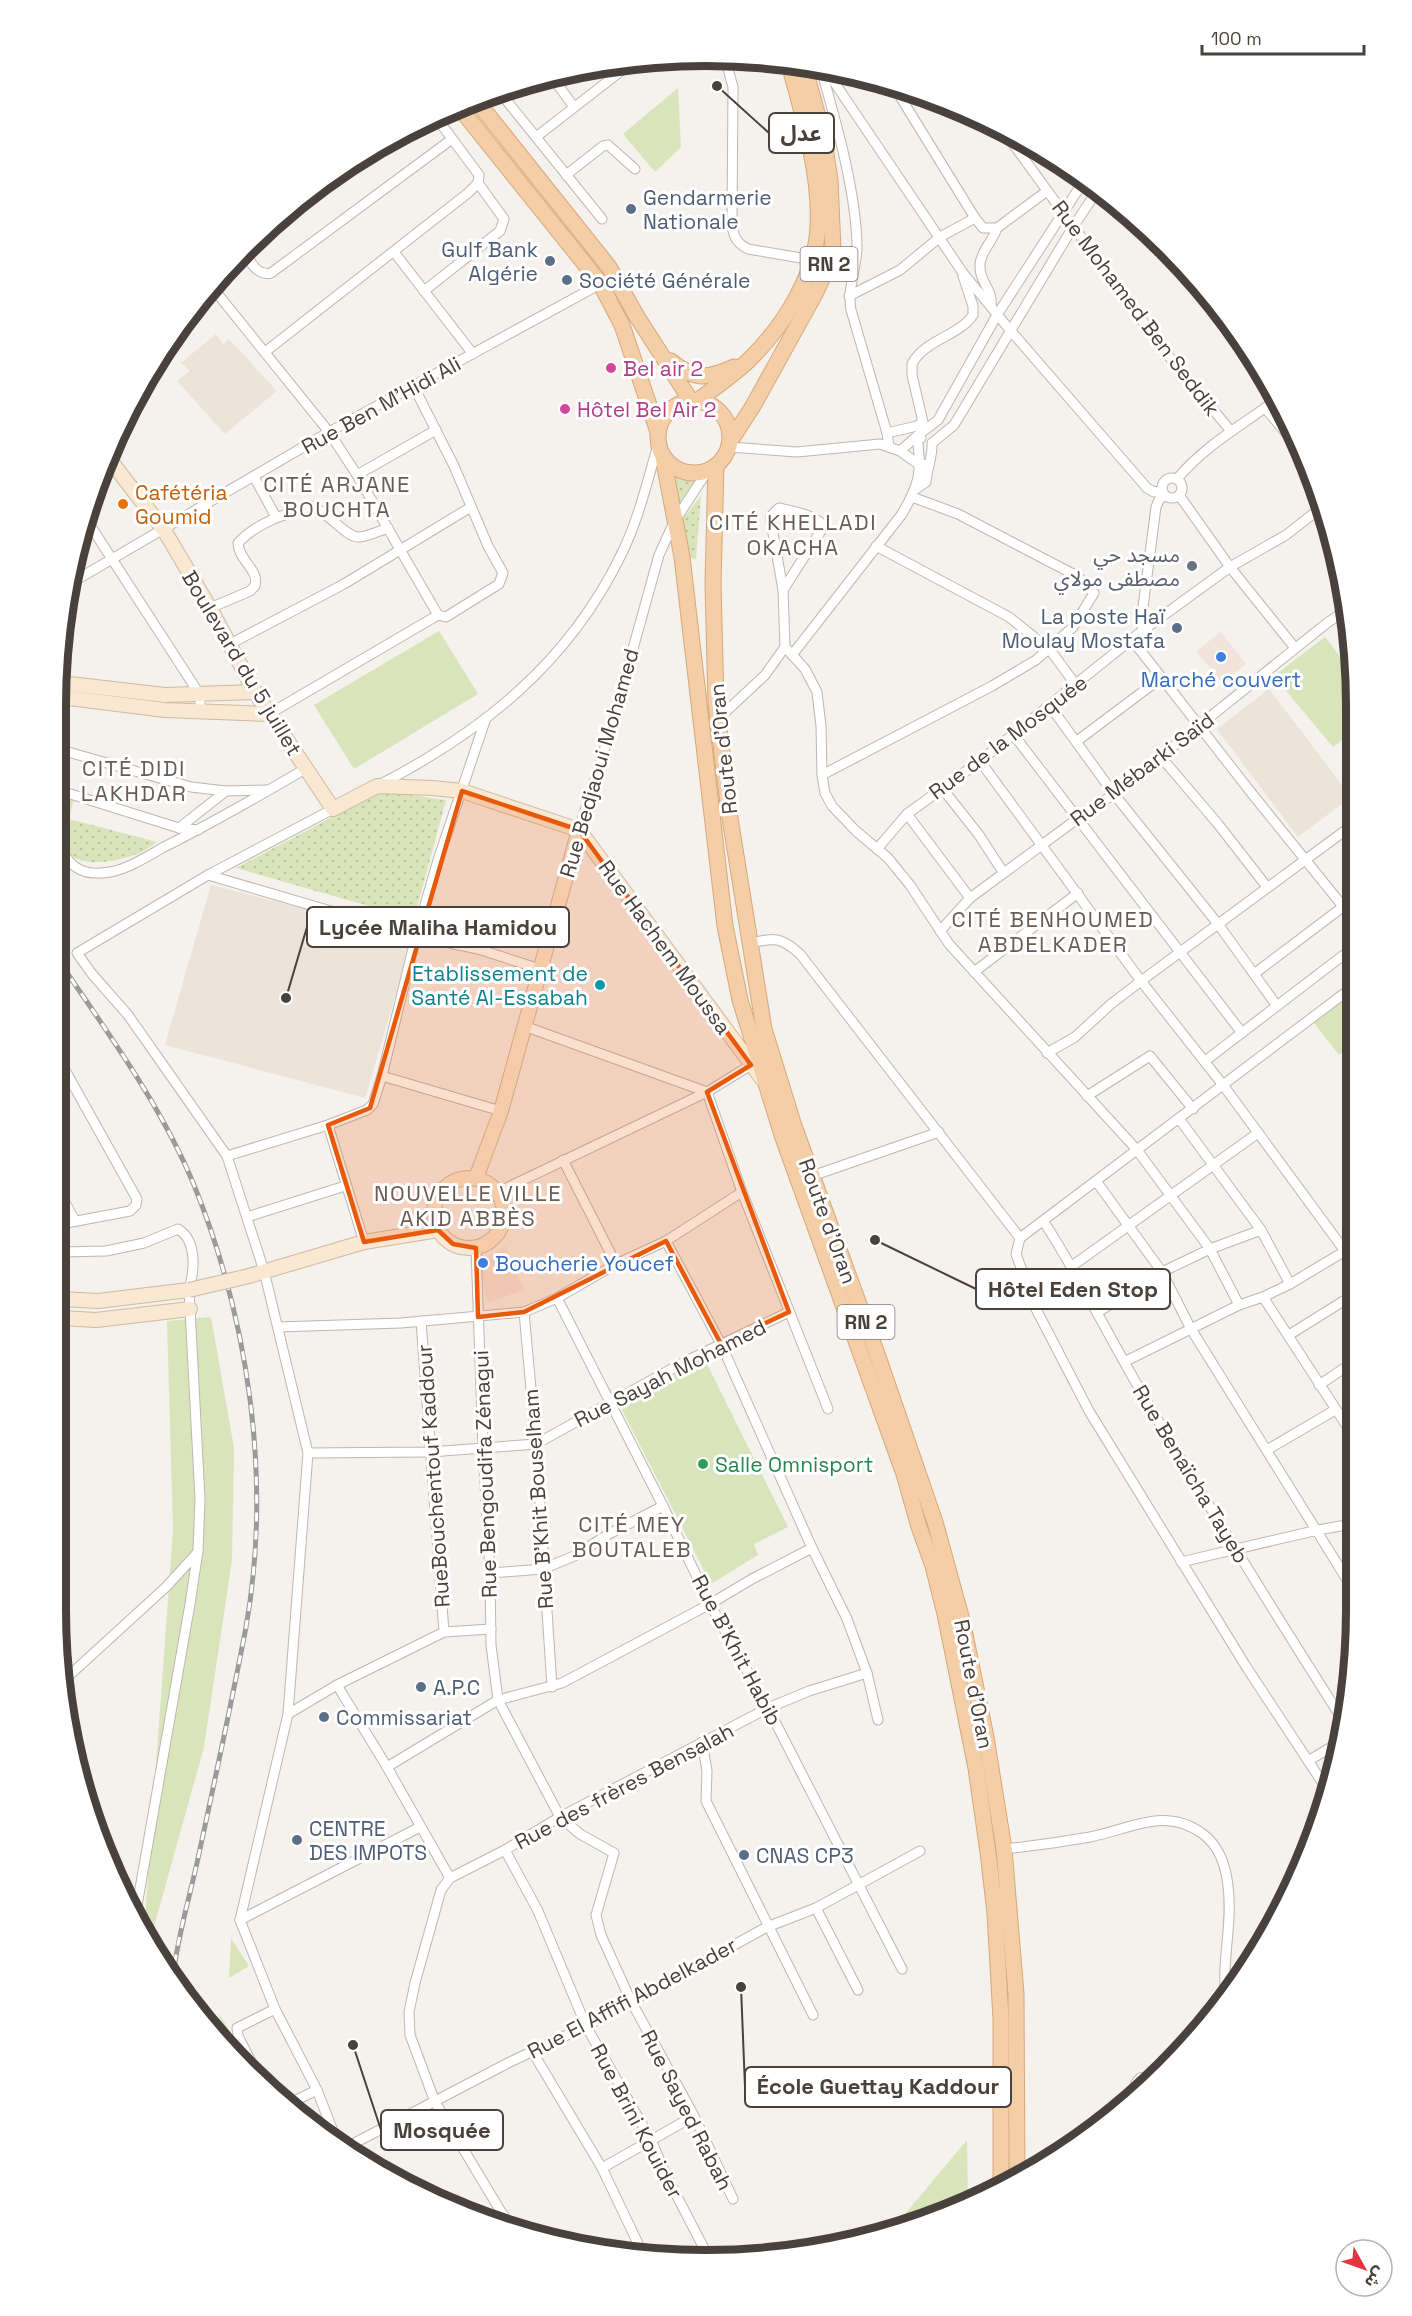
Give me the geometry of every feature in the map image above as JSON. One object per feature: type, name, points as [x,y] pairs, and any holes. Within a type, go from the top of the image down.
[{"type":"main road","name":"RN 2","points":[[694,401],[748,361],[766,340],[793,303],[813,260],[819,225],[816,186],[803,116],[791,71]]},
{"type":"main road","name":"RN 2","points":[[730,443],[810,304],[828,266],[833,249],[830,180],[822,135],[806,74]]},
{"type":"main road","points":[[482,107],[616,277],[636,315],[694,401]]},
{"type":"main road","points":[[464,114],[600,283],[622,325],[660,444],[670,465],[691,474],[712,468],[726,455],[730,443],[727,422],[715,407],[694,401],[673,408],[666,414],[660,444]]},
{"type":"main road","points":[[663,355],[686,372],[701,376],[722,372],[748,361]]},
{"type":"main road","name":"RN 2","points":[[660,444],[674,522]]},
{"type":"main road","name":"Route d'Oran","points":[[712,468],[718,719],[729,812],[764,1029],[812,1176],[935,1522],[962,1620],[986,1737],[1004,1849],[1016,1994],[1017,2169]]},
{"type":"main road","name":"Route d'Oran","points":[[674,522],[682,557],[725,926],[740,1000],[782,1135],[904,1473],[933,1566],[945,1614],[975,1768],[995,1913],[1001,2019],[1001,2178]]},
{"type":"street","points":[[727,67],[733,87],[732,226],[734,238],[748,249],[813,260],[828,266]]},
{"type":"street","points":[[536,137],[621,71]]},
{"type":"street","points":[[823,77],[838,128],[855,220],[857,247],[849,296],[851,310],[887,433],[889,447]]},
{"type":"street","points":[[832,78],[960,270],[997,315],[1147,488],[1172,498],[1179,495]]},
{"type":"street","points":[[557,84],[574,107]]},
{"type":"street","points":[[900,96],[975,218],[983,228],[997,228]]},
{"type":"street","points":[[505,99],[602,219]]},
{"type":"street","points":[[424,291],[500,231],[504,225],[504,219],[478,183],[479,175],[441,124]]},
{"type":"street","points":[[248,258],[258,271],[264,274],[271,273],[452,139]]},
{"type":"street","points":[[566,175],[603,146],[608,145],[635,169]]},
{"type":"street","name":"Rue Mohamed Ben Seddik","points":[[1014,146],[1162,348],[1230,430]]},
{"type":"street","points":[[265,352],[394,252],[478,183]]},
{"type":"street","points":[[900,451],[938,420],[997,315],[1080,187]]},
{"type":"street","points":[[991,306],[992,296],[981,273],[983,252],[993,240],[997,228],[1047,191]]},
{"type":"street","points":[[932,443],[954,425],[1094,196]]},
{"type":"street","points":[[849,296],[900,270],[940,237],[975,218]]},
{"type":"street","points":[[394,252],[473,354]]},
{"type":"street","points":[[887,433],[917,426],[923,422],[912,375],[912,364],[924,350],[962,326],[973,315],[974,306],[960,270]]},
{"type":"street","name":"Rue Ben M'Hidi Ali","points":[[79,578],[329,432],[600,283],[616,277]]},
{"type":"street","points":[[217,293],[329,432],[402,550],[438,615]]},
{"type":"street","points":[[66,698],[165,710],[269,714],[438,615],[446,617],[499,584],[503,579],[503,573],[488,546],[436,430],[414,387]]},
{"type":"street","points":[[1142,631],[1143,606],[1156,507],[1163,493],[1161,487],[1165,480],[1177,478],[1199,455],[1230,430],[1270,404]]},
{"type":"street","points":[[1265,408],[1283,429]]},
{"type":"street","points":[[357,475],[436,430]]},
{"type":"street","points":[[917,436],[932,443]]},
{"type":"street","points":[[792,655],[902,514],[914,493],[921,466],[917,436]]},
{"type":"street","points":[[730,443],[797,452],[873,444],[900,451],[921,466]]},
{"type":"street","points":[[914,493],[926,482],[929,459],[933,451],[932,443]]},
{"type":"street","points":[[332,2130],[317,2090],[275,2009],[240,1920],[288,1714],[308,1453],[264,1271],[227,1156],[134,1023],[77,953],[208,874],[413,767],[485,721],[513,697],[547,663],[590,610],[621,556],[660,444]]},
{"type":"street","points":[[921,466],[929,459]]},
{"type":"street","name":"Boulevard du 5 juillet","points":[[114,465],[164,530],[210,608],[255,692],[333,809]]},
{"type":"street","name":"Rue Bedjaoui Mohamed","points":[[476,1178],[501,1111],[659,555],[674,522],[712,468]]},
{"type":"street","points":[[255,477],[276,517]]},
{"type":"street","points":[[1177,478],[1182,484],[1179,495]]},
{"type":"street","points":[[822,775],[992,686],[1050,650],[1073,627],[1094,593],[1077,576],[914,493]]},
{"type":"street","points":[[1179,495],[1230,567],[1295,648]]},
{"type":"street","points":[[210,608],[250,591],[255,586],[256,576],[240,554],[238,543],[276,517],[312,506],[333,519],[348,535],[358,538],[388,528]]},
{"type":"street","points":[[230,644],[344,584],[471,507]]},
{"type":"street","points":[[718,719],[765,675],[785,647],[783,590],[771,522],[771,516],[779,508],[821,521],[825,526],[783,590]]},
{"type":"street","name":"Rue de la Mosquée","points":[[877,849],[907,814],[980,761],[1142,631],[1230,567],[1286,535],[1316,512]]},
{"type":"street","points":[[91,531],[113,558],[200,695],[200,710]]},
{"type":"street","points":[[876,546],[1001,612],[1050,650],[1076,685]]},
{"type":"street","name":"Rue Mébarki Saïd","points":[[940,931],[970,898],[1114,794],[1340,615]]},
{"type":"street","points":[[1132,640],[1346,909]]},
{"type":"street","points":[[785,647],[805,669],[817,692],[821,726],[822,775],[825,793],[832,806],[856,831],[888,858],[910,885],[940,931],[974,972],[1137,1150],[1210,1249],[1239,1305]]},
{"type":"street","points":[[1077,741],[1161,678]]},
{"type":"street","points":[[67,684],[165,695],[255,692]]},
{"type":"street","points":[[1050,706],[1114,794],[1218,924],[1277,1006]]},
{"type":"street","points":[[227,1156],[328,1125],[370,1108],[375,1101],[416,936],[485,721]]},
{"type":"street","points":[[1013,734],[1242,1033]]},
{"type":"street","points":[[66,751],[191,787],[226,791],[270,789]]},
{"type":"street","points":[[1161,757],[1218,824],[1267,888]]},
{"type":"street","points":[[980,761],[1141,981],[1223,1084],[1345,1251],[1290,1284],[1239,1305],[1125,1361]]},
{"type":"street","points":[[66,860],[75,868],[88,872],[110,872],[138,861],[198,830],[306,769]]},
{"type":"street","points":[[377,786],[462,791],[579,830]]},
{"type":"street","points":[[942,788],[979,835],[1003,872]]},
{"type":"street","points":[[179,828],[226,791]]},
{"type":"street","points":[[66,793],[179,828],[198,830]]},
{"type":"street","points":[[907,814],[970,898]]},
{"type":"street","name":"Rue Hachem Moussa","points":[[579,830],[768,1087]]},
{"type":"street","points":[[1047,1053],[1075,1037],[1141,981],[1346,830]]},
{"type":"street","points":[[208,874],[416,936],[478,949],[540,969]]},
{"type":"street","points":[[974,972],[1078,893]]},
{"type":"street","points":[[1254,974],[1344,906]]},
{"type":"street","points":[[750,943],[774,938],[787,942],[800,954],[1020,1238]]},
{"type":"street","points":[[1205,1061],[1346,953]]},
{"type":"street","points":[[1322,1782],[1181,1562],[1089,1411],[1036,1309],[1016,1254],[1020,1238],[1180,1120],[1223,1084],[1346,992]]},
{"type":"street","points":[[524,1026],[707,1092]]},
{"type":"street","points":[[1087,1096],[1150,1056],[1193,1109]]},
{"type":"street","points":[[498,1192],[707,1092],[751,1065]]},
{"type":"street","points":[[66,1073],[137,1199],[130,1211],[66,1223]]},
{"type":"street","points":[[382,1076],[501,1111]]},
{"type":"street","points":[[707,1092],[742,1192],[828,1409]]},
{"type":"street","points":[[1180,1120],[1261,1230],[1290,1284]]},
{"type":"street","points":[[328,1125],[364,1242]]},
{"type":"street","points":[[812,1176],[939,1132]]},
{"type":"street","points":[[1072,1266],[1258,1132]]},
{"type":"street","points":[[563,1160],[616,1264]]},
{"type":"street","points":[[476,1178],[488,1182],[498,1192],[505,1212],[503,1224],[495,1238],[488,1244],[476,1248],[463,1248],[453,1244],[438,1230],[434,1210],[437,1198],[445,1187],[455,1180],[476,1178]]},
{"type":"street","points":[[1096,1181],[1162,1272],[1191,1329],[1346,1578]]},
{"type":"street","points":[[247,1217],[345,1186]]},
{"type":"street","points":[[278,1326],[421,1321],[524,1312],[557,1298],[616,1264],[666,1242],[742,1192]]},
{"type":"street","points":[[66,1205],[75,1221]]},
{"type":"street","name":"Rue Benaïcha Tayeb","points":[[1044,1222],[1072,1266],[1138,1385],[1234,1549],[1338,1712]]},
{"type":"street","points":[[66,1252],[106,1251],[144,1242],[178,1229],[186,1236],[194,1267],[189,1290],[200,1499],[198,1551],[137,1903]]},
{"type":"street","points":[[66,1299],[98,1301],[189,1290],[249,1276],[364,1242],[438,1230]]},
{"type":"street","points":[[1098,1312],[1162,1272],[1210,1249],[1261,1230]]},
{"type":"street","points":[[666,1242],[721,1344],[847,1619],[867,1673],[878,1720]]},
{"type":"street","name":"Rue Bengoudifa Zénagui","points":[[476,1248],[490,1573],[490,1629],[498,1700]]},
{"type":"street","points":[[1263,1297],[1346,1426]]},
{"type":"street","name":"Rue B'Khit Habib","points":[[557,1298],[710,1604],[768,1708],[856,1884],[902,1969]]},
{"type":"street","points":[[1289,1335],[1346,1299]]},
{"type":"street","points":[[66,1318],[96,1320],[190,1309]]},
{"type":"street","name":"Rue B'Khit Bouselham","points":[[524,1312],[536,1444],[552,1686]]},
{"type":"street","name":"Rue Sayah Mohamed","points":[[308,1453],[430,1452],[536,1444],[610,1401],[789,1312]]},
{"type":"street","name":"RueBouchentouf Kaddour","points":[[421,1321],[444,1632]]},
{"type":"street","points":[[1319,1385],[1346,1367]]},
{"type":"street","points":[[1267,1450],[1335,1410]]},
{"type":"street","points":[[490,1573],[543,1569],[574,1556],[609,1534],[663,1506]]},
{"type":"street","points":[[1181,1562],[1346,1525]]},
{"type":"street","points":[[387,1767],[498,1700],[552,1686],[813,1548]]},
{"type":"street","points":[[69,1675],[166,1587],[198,1551]]},
{"type":"street","points":[[288,1714],[337,1685],[444,1632],[490,1629]]},
{"type":"street","name":"Rue des frères Bensalah","points":[[450,1878],[505,1850],[560,1817],[768,1708],[809,1691],[867,1673]]},
{"type":"street","points":[[337,1685],[450,1878],[441,1890],[409,2012],[410,2035],[435,2102],[504,2215]]},
{"type":"street","points":[[498,1700],[560,1817]]},
{"type":"street","points":[[702,1742],[708,1771],[706,1801],[813,2016]]},
{"type":"street","points":[[1308,1761],[1331,1747]]},
{"type":"street","name":"Rue Sayed Rabah","points":[[560,1817],[580,1834],[614,1853],[596,1915],[601,1935],[631,2001],[694,2116],[733,2199]]},
{"type":"street","points":[[1004,1849],[1093,1836],[1114,1829],[1162,1820],[1176,1820],[1194,1828],[1213,1844],[1225,1868],[1229,1887],[1225,1985]]},
{"type":"street","points":[[240,1920],[420,1827]]},
{"type":"street","name":"Rue Brini Kouider","points":[[505,1850],[538,1911],[586,2026],[651,2140],[702,2250]]},
{"type":"street","name":"Rue El Affifi Abdelkader","points":[[353,2144],[532,2051],[586,2026],[767,1927],[816,1908],[856,1884],[920,1851]]},
{"type":"street","points":[[816,1908],[858,1990]]},
{"type":"street","points":[[250,2060],[238,2036],[237,2028],[275,2009]]},
{"type":"street","points":[[532,2051],[602,2168],[640,2247]]},
{"type":"street","points":[[295,2100],[317,2090]]},
{"type":"street","points":[[602,2168],[694,2116]]},
{"type":"highlighted area","points":[[462,791],[579,830],[751,1065],[707,1092],[789,1312],[721,1344],[666,1241],[524,1312],[478,1317],[476,1248],[453,1244],[438,1230],[364,1242],[328,1125],[370,1108]]},
{"type":"shaded area","points":[[216,334],[223,345],[229,339],[277,391],[225,434],[177,381],[190,371],[181,363]]},
{"type":"shaded area","name":"Marché couvert","points":[[1221,632],[1246,664],[1222,683],[1196,651]]},
{"type":"shaded area","points":[[1269,689],[1346,790],[1346,801],[1298,837],[1217,729]]},
{"type":"shaded area","points":[[211,885],[394,932],[393,937],[404,940],[404,945],[409,950],[365,1098],[165,1045]]},
{"type":"shaded area","points":[[506,1246],[524,1290],[487,1303],[479,1262]]},
{"type":"green space","points":[[678,88],[681,147],[655,172],[623,134]]},
{"type":"green space","points":[[673,470],[691,474],[702,473],[678,504]]},
{"type":"green space","points":[[701,496],[696,559],[685,557],[681,521]]},
{"type":"green space","points":[[439,631],[478,694],[354,769],[314,705]]},
{"type":"green space","points":[[1325,637],[1345,663],[1346,737],[1333,747],[1274,676]]},
{"type":"green space","points":[[381,791],[446,800],[414,919],[236,868]]},
{"type":"green space","points":[[66,797],[74,799],[69,819],[157,842],[137,854],[106,862],[84,861],[75,858],[67,851]]},
{"type":"green space","points":[[1346,986],[1346,1049],[1339,1055],[1308,1015]]},
{"type":"green space","points":[[211,1317],[234,1448],[232,1560],[204,1747],[153,1931],[145,1917],[173,1529],[167,1321]]},
{"type":"green space","name":"Salle Omnisport","points":[[704,1358],[788,1527],[754,1544],[758,1555],[711,1584],[618,1402]]},
{"type":"green space","points":[[231,1938],[249,1966],[229,1978]]},
{"type":"green space","points":[[220,2015],[240,2049],[225,2032],[219,2025]]},
{"type":"green space","points":[[967,2140],[968,2193],[901,2219]]},
{"type":"railway","points":[[66,971],[150,1099],[194,1185],[229,1291],[250,1402],[257,1515],[246,1627],[175,1967]]},
{"type":"place","name":"عدل","points":[[717,86]]},
{"type":"place","name":"Gendarmerie Nationale","points":[[631,209]]},
{"type":"place","name":"Gulf Bank Algérie","points":[[550,261]]},
{"type":"place","name":"Société Générale","points":[[567,280]]},
{"type":"place","name":"Bel air 2","points":[[611,368]]},
{"type":"place","name":"Hôtel Bel Air 2","points":[[565,409]]},
{"type":"place","name":"Cafétéria Goumid","points":[[123,504]]},
{"type":"place","name":"مسجد حي مصطفى مولاي","points":[[1192,566]]},
{"type":"place","name":"La poste Haï Moulay Mostafa","points":[[1177,628]]},
{"type":"place","name":"Marché couvert","points":[[1221,657]]},
{"type":"place","name":"Etablissement de Santé Al-Essabah","points":[[600,985]]},
{"type":"place","name":"Lycée Maliha Hamidou","points":[[286,998]]},
{"type":"place","name":"Hôtel Eden Stop","points":[[875,1240]]},
{"type":"place","name":"Boucherie Youcef","points":[[483,1263]]},
{"type":"place","name":"Salle Omnisport","points":[[703,1464]]},
{"type":"place","name":"A.P.C","points":[[421,1687]]},
{"type":"place","name":"Commissariat","points":[[324,1717]]},
{"type":"place","name":"CENTRE DES IMPOTS","points":[[297,1840]]},
{"type":"place","name":"CNAS CP3","points":[[744,1855]]},
{"type":"place","name":"École Guettay Kaddour","points":[[741,1987]]},
{"type":"place","name":"Mosquée","points":[[353,2045]]},
{"type":"district","name":"CITÉ ARJANE BOUCHTA","points":[[337,496]]},
{"type":"district","name":"CITÉ KHELLADI OKACHA","points":[[793,534]]},
{"type":"district","name":"CITÉ DIDI LAKHDAR","points":[[134,780]]},
{"type":"district","name":"CITÉ BENHOUMED ABDELKADER","points":[[1053,932]]},
{"type":"district","name":"NOUVELLE VILLE AKID ABBÈS","points":[[468,1206]]},
{"type":"district","name":"CITÉ MEY BOUTALEB","points":[[632,1536]]}]
